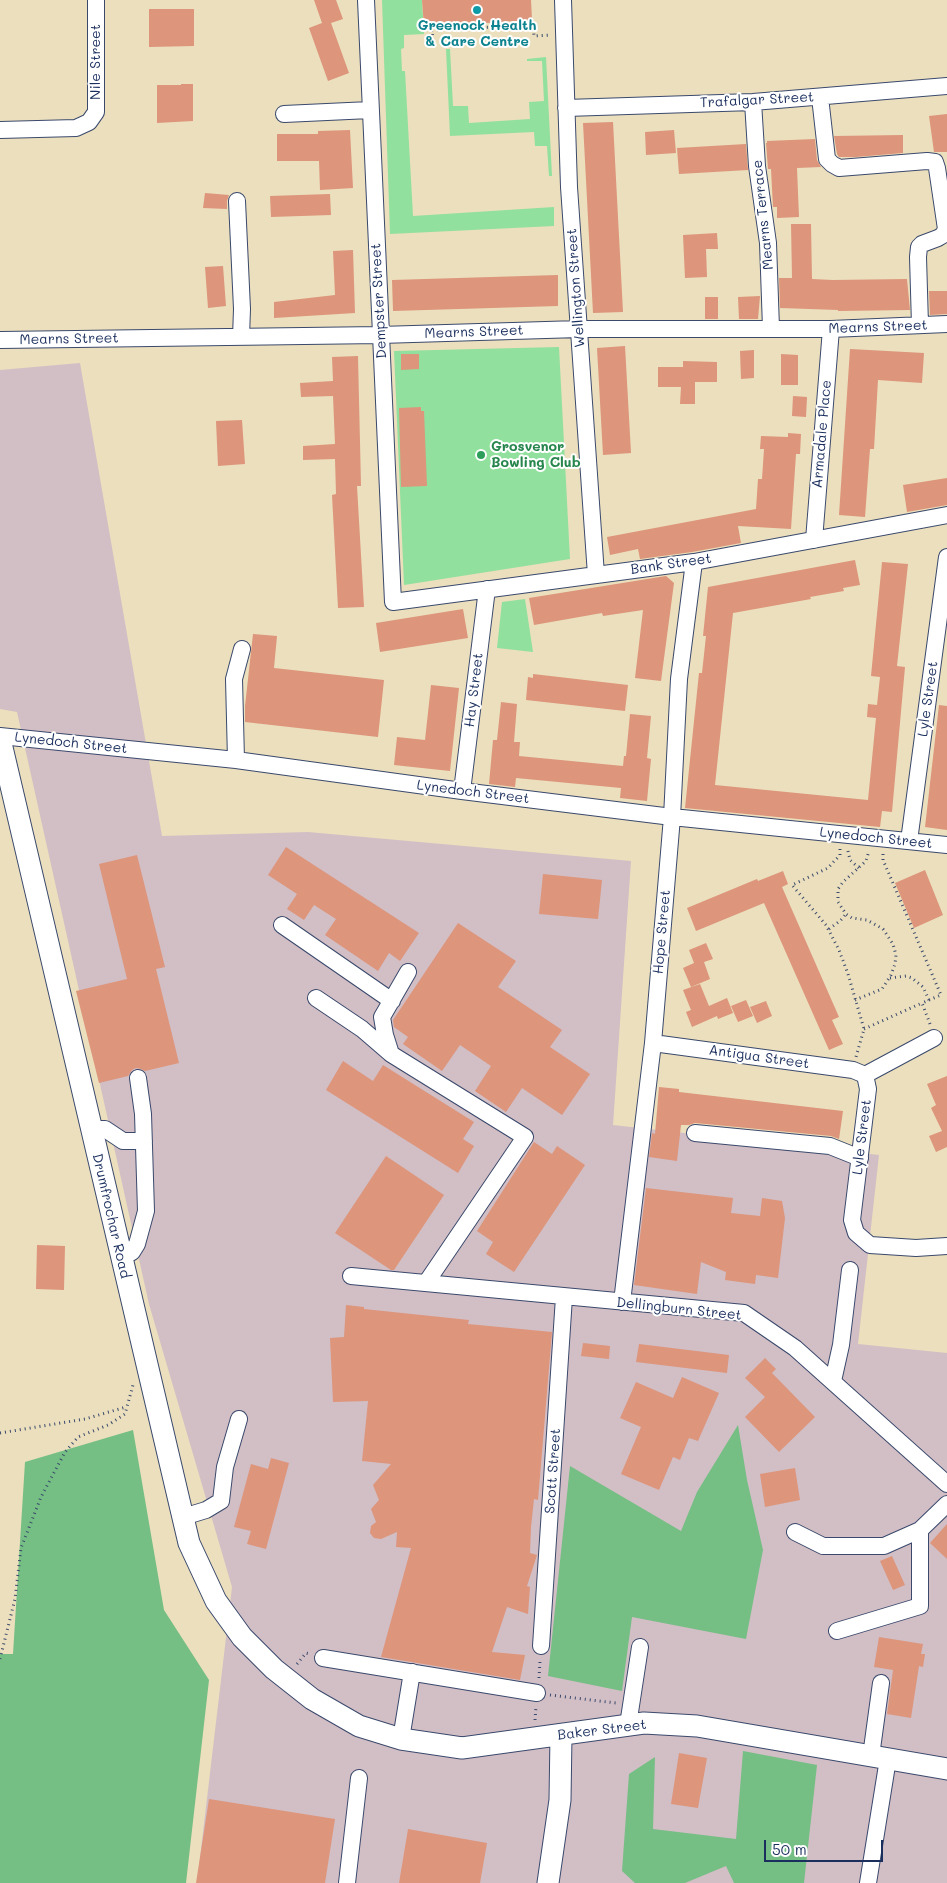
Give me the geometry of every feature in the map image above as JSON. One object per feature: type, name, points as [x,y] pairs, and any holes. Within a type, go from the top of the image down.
[{"type":"main road","name":"Drumfrochar Road","points":[[0,737],[189,1543],[216,1601],[242,1637],[280,1674]]},
{"type":"main road","name":"Baker Street","points":[[280,1674],[312,1699],[359,1726],[401,1739],[462,1748],[561,1735],[630,1715],[644,1723],[697,1726],[947,1769]]},
{"type":"main road","points":[[548,1883],[560,1800],[561,1735]]},
{"type":"street","name":"Nile Street","points":[[0,130],[76,128],[89,122],[96,112],[96,0]]},
{"type":"street","name":"Dempster Street","points":[[366,0],[393,602]]},
{"type":"street","name":"Wellington Street","points":[[563,0],[566,108],[596,575]]},
{"type":"street","name":"Trafalgar Street","points":[[566,108],[753,102],[947,86]]},
{"type":"street","points":[[820,97],[827,159],[839,168],[935,162],[946,229],[943,235],[919,247],[920,325]]},
{"type":"street","name":"Mearns Terrace","points":[[753,102],[758,166],[768,243],[771,328]]},
{"type":"street","points":[[284,114],[370,110]]},
{"type":"street","points":[[237,201],[242,310],[241,337]]},
{"type":"street","name":"Mearns Street","points":[[0,340],[380,335],[579,329],[831,328],[947,324]]},
{"type":"street","name":"Armadale Place","points":[[814,540],[831,328]]},
{"type":"street","name":"Bank Street","points":[[393,602],[694,562],[947,516]]},
{"type":"street","name":"Lyle Street","points":[[910,840],[947,557]]},
{"type":"street","name":"Hope Street","points":[[622,1302],[653,1043],[672,817],[679,679],[694,562]]},
{"type":"street","name":"Hay Street","points":[[462,791],[487,589]]},
{"type":"street","points":[[236,760],[234,679],[242,649]]},
{"type":"street","name":"Lynedoch Street","points":[[0,737],[236,760],[672,817],[947,845]]},
{"type":"street","points":[[282,925],[392,1001]]},
{"type":"street","points":[[391,1054],[382,1017],[408,972]]},
{"type":"street","points":[[316,998],[362,1029],[391,1054],[525,1137],[426,1283]]},
{"type":"street","points":[[859,1072],[934,1038]]},
{"type":"street","name":"Antigua Street","points":[[653,1043],[859,1072]]},
{"type":"street","name":"Lyle Street","points":[[859,1072],[868,1089],[852,1220],[856,1233],[870,1245],[916,1248],[944,1248],[947,1246]]},
{"type":"street","points":[[121,1258],[132,1252],[137,1244],[146,1211],[143,1114],[138,1078]]},
{"type":"street","points":[[91,1128],[105,1129],[123,1140],[144,1141]]},
{"type":"street","points":[[695,1133],[830,1146],[860,1158]]},
{"type":"street","points":[[833,1381],[841,1345],[850,1270]]},
{"type":"street","name":"Dellingburn Street","points":[[351,1276],[744,1313],[795,1348],[947,1484]]},
{"type":"street","name":"Scott Street","points":[[542,1646],[564,1297]]},
{"type":"street","points":[[183,1517],[206,1510],[221,1502],[225,1467],[239,1418]]},
{"type":"street","points":[[795,1532],[823,1546],[884,1546],[920,1530],[947,1504]]},
{"type":"street","points":[[837,1631],[920,1606],[920,1530]]},
{"type":"street","points":[[630,1715],[640,1647]]},
{"type":"street","points":[[323,1658],[537,1693]]},
{"type":"street","points":[[401,1739],[412,1672]]},
{"type":"street","points":[[868,1883],[879,1757],[881,1683]]},
{"type":"street","points":[[348,1883],[359,1778]]},
{"type":"path","points":[[425,43],[433,42],[432,30],[534,24],[534,36],[564,34]]},
{"type":"path","points":[[845,835],[848,855],[854,865],[859,868]]},
{"type":"path","points":[[845,835],[840,855],[828,868],[792,885],[828,929],[839,950],[864,1029],[859,1072]]},
{"type":"path","points":[[856,1000],[882,989],[895,964],[896,954],[888,934],[877,924],[867,920],[852,918],[846,914],[838,902],[838,889],[866,861],[877,838]]},
{"type":"path","points":[[864,1029],[941,995],[883,860],[877,838]]},
{"type":"path","points":[[828,929],[840,921],[846,914]]},
{"type":"path","points":[[889,978],[906,976],[912,978],[923,987],[929,1000]]},
{"type":"path","points":[[922,1003],[934,1038]]},
{"type":"path","points":[[0,1659],[14,1599],[21,1548],[41,1497],[65,1452],[78,1436],[108,1425],[125,1414],[134,1382]]},
{"type":"path","points":[[0,1433],[86,1419],[127,1407]]},
{"type":"path","points":[[280,1674],[306,1653],[323,1658]]},
{"type":"path","points":[[537,1693],[630,1715]]},
{"type":"shaded area","points":[[80,363],[162,836],[308,832],[631,861],[613,1125],[879,1155],[858,1344],[947,1353],[947,1883],[197,1883],[232,1587],[149,1304],[17,712],[0,709],[0,370]]},
{"type":"green space","points":[[382,0],[422,0],[424,34],[404,35],[404,48],[401,49],[402,71],[405,71],[413,216],[554,207],[554,226],[390,234]]},
{"type":"green space","points":[[446,49],[450,49],[453,106],[468,106],[469,123],[530,119],[529,102],[544,101],[542,61],[527,61],[527,59],[546,57],[552,176],[549,176],[547,146],[535,146],[534,132],[450,136]]},
{"type":"green space","name":"Grosvenor Bowling Club","points":[[559,347],[570,559],[404,585],[394,351]]},
{"type":"green space","points":[[525,599],[533,652],[497,648],[502,602]]},
{"type":"green space","points":[[738,1425],[747,1480],[763,1550],[746,1639],[632,1617],[622,1691],[548,1676],[570,1466],[681,1531],[697,1492]]},
{"type":"green space","points":[[133,1430],[164,1610],[209,1680],[186,1883],[0,1883],[0,1654],[13,1654],[25,1462]]},
{"type":"green space","points":[[743,1751],[817,1765],[804,1883],[734,1883],[726,1866],[685,1883],[635,1883],[622,1871],[629,1774],[655,1757],[653,1829],[736,1839]]},
{"type":"building","points":[[314,0],[336,0],[343,19],[331,23],[349,73],[328,81],[309,28],[322,23]]},
{"type":"building","name":"Greenock Health & Care Centre","points":[[422,0],[531,0],[532,20],[424,27]]},
{"type":"building","points":[[149,9],[194,9],[194,46],[149,47]]},
{"type":"building","points":[[193,84],[193,121],[157,123],[157,85]]},
{"type":"building","points":[[947,114],[947,152],[934,152],[929,116]]},
{"type":"building","points":[[613,122],[623,312],[593,313],[583,123]]},
{"type":"building","points":[[350,130],[353,188],[320,190],[319,161],[277,161],[277,134],[318,134],[318,131]]},
{"type":"building","points":[[674,130],[676,153],[646,155],[645,132]]},
{"type":"building","points":[[903,135],[903,153],[856,157],[839,157],[834,136]]},
{"type":"building","points":[[815,139],[817,160],[821,167],[797,168],[799,217],[777,218],[777,207],[773,207],[771,169],[768,169],[766,143],[767,141]]},
{"type":"building","points":[[746,144],[748,170],[679,174],[677,148]]},
{"type":"building","points":[[205,193],[229,195],[227,209],[203,208]]},
{"type":"building","points":[[330,194],[331,215],[271,217],[270,196]]},
{"type":"building","points":[[791,224],[811,224],[812,279],[907,279],[910,310],[838,311],[780,308],[779,278],[792,278]]},
{"type":"building","points":[[717,233],[718,249],[706,249],[707,277],[685,278],[683,235]]},
{"type":"building","points":[[353,250],[355,313],[274,318],[274,302],[335,295],[333,251]]},
{"type":"building","points":[[223,266],[226,306],[208,308],[205,267]]},
{"type":"building","points":[[558,275],[558,306],[393,311],[392,280]]},
{"type":"building","points":[[929,291],[947,291],[947,314],[930,315]]},
{"type":"building","points":[[760,296],[758,319],[739,319],[738,297]]},
{"type":"building","points":[[705,297],[718,297],[718,319],[705,319]]},
{"type":"building","points":[[625,346],[631,453],[603,455],[597,348]]},
{"type":"building","points":[[850,349],[924,353],[922,383],[878,380],[874,449],[870,449],[865,517],[839,515]]},
{"type":"building","points":[[754,350],[754,378],[741,379],[740,351]]},
{"type":"building","points":[[401,354],[419,354],[419,369],[401,370]]},
{"type":"building","points":[[781,354],[798,355],[798,385],[781,385]]},
{"type":"building","points":[[358,356],[361,486],[357,486],[364,607],[338,608],[332,495],[336,494],[335,459],[303,460],[303,446],[335,444],[333,396],[301,397],[300,383],[333,381],[332,357]]},
{"type":"building","points":[[683,361],[717,362],[717,382],[695,382],[695,404],[680,404],[681,387],[658,387],[658,367],[683,367]]},
{"type":"building","points":[[793,396],[807,397],[806,417],[792,416]]},
{"type":"building","points":[[421,407],[421,411],[424,411],[427,486],[401,487],[399,408]]},
{"type":"building","points":[[242,420],[245,464],[218,466],[216,421]]},
{"type":"building","points":[[788,433],[801,434],[800,454],[796,454],[791,529],[738,526],[741,543],[640,559],[638,549],[610,555],[607,537],[756,509],[758,479],[762,479],[764,449],[760,449],[761,436],[788,437]]},
{"type":"building","points":[[947,478],[947,505],[907,512],[903,485]]},
{"type":"building","points":[[855,560],[860,585],[843,588],[844,591],[810,597],[811,599],[733,613],[715,785],[868,800],[876,718],[867,717],[868,704],[877,705],[880,677],[871,676],[882,562],[908,564],[897,666],[905,667],[892,812],[882,811],[880,827],[685,808],[699,673],[702,673],[706,636],[703,636],[708,587]]},
{"type":"building","points":[[666,576],[674,583],[661,681],[635,678],[643,610],[603,616],[602,613],[534,625],[529,598]]},
{"type":"building","points":[[463,609],[468,638],[380,652],[376,623]]},
{"type":"building","points":[[253,634],[277,636],[274,668],[384,680],[378,737],[245,722]]},
{"type":"building","points":[[533,674],[628,685],[625,711],[526,700],[528,677],[533,678]]},
{"type":"building","points":[[431,685],[459,688],[450,771],[394,765],[397,737],[425,740]]},
{"type":"building","points":[[501,702],[517,704],[514,742],[520,742],[519,756],[623,766],[624,756],[626,756],[630,714],[651,716],[647,758],[651,759],[647,801],[620,798],[621,788],[516,778],[515,787],[489,784],[493,740],[497,740]]},
{"type":"building","points":[[939,705],[947,706],[947,830],[925,827]]},
{"type":"building","points":[[286,847],[419,933],[400,961],[389,953],[378,971],[325,935],[336,919],[314,905],[304,920],[287,909],[297,894],[268,875]]},
{"type":"building","points":[[137,855],[165,967],[156,969],[179,1063],[145,1071],[136,1068],[128,1076],[99,1083],[76,991],[127,979],[99,864]]},
{"type":"building","points":[[925,870],[943,915],[914,928],[895,883]]},
{"type":"building","points":[[783,871],[788,884],[782,887],[839,1017],[832,1020],[843,1044],[829,1050],[764,903],[696,931],[687,908],[757,879],[758,881]]},
{"type":"building","points":[[543,874],[602,880],[598,919],[539,914]]},
{"type":"building","points":[[458,923],[516,961],[498,987],[562,1030],[550,1047],[590,1074],[562,1115],[522,1088],[506,1112],[475,1091],[491,1066],[460,1045],[442,1071],[403,1044],[408,1037],[394,1027],[393,1020]]},
{"type":"building","points":[[706,943],[713,959],[704,962],[710,979],[691,987],[683,968],[694,963],[689,950]]},
{"type":"building","points":[[700,984],[709,1006],[727,998],[733,1013],[718,1019],[717,1016],[692,1027],[686,1012],[691,1010],[683,990]]},
{"type":"building","points":[[746,1000],[753,1016],[738,1022],[731,1006]]},
{"type":"building","points":[[766,1001],[772,1016],[757,1023],[750,1007]]},
{"type":"building","points":[[343,1061],[373,1081],[383,1065],[474,1122],[463,1139],[474,1146],[458,1173],[326,1090]]},
{"type":"building","points":[[947,1076],[947,1147],[936,1152],[929,1136],[942,1131],[931,1108],[936,1105],[927,1084]]},
{"type":"building","points":[[659,1087],[679,1089],[679,1092],[843,1111],[839,1139],[831,1136],[695,1123],[681,1125],[677,1161],[649,1157],[652,1133],[655,1134]]},
{"type":"building","points":[[534,1142],[552,1154],[557,1146],[585,1165],[514,1272],[486,1254],[493,1242],[477,1231]]},
{"type":"building","points":[[386,1156],[444,1195],[394,1270],[391,1270],[335,1233]]},
{"type":"building","points":[[646,1188],[733,1198],[731,1213],[760,1216],[762,1198],[782,1201],[785,1218],[778,1278],[756,1275],[755,1284],[725,1280],[726,1272],[701,1262],[697,1294],[634,1285]]},
{"type":"building","points":[[37,1245],[65,1246],[64,1290],[36,1289]]},
{"type":"building","points":[[346,1305],[364,1307],[364,1309],[469,1320],[468,1324],[552,1332],[538,1500],[534,1499],[531,1527],[530,1553],[537,1555],[527,1586],[530,1587],[528,1614],[507,1607],[492,1652],[525,1655],[520,1680],[381,1657],[411,1548],[396,1547],[397,1532],[381,1539],[374,1538],[370,1533],[371,1526],[376,1522],[371,1509],[379,1500],[373,1485],[391,1464],[362,1461],[368,1401],[333,1402],[330,1338],[344,1337]]},
{"type":"building","points":[[583,1343],[610,1346],[609,1359],[581,1356]]},
{"type":"building","points":[[639,1344],[729,1355],[727,1373],[636,1362]]},
{"type":"building","points":[[765,1358],[776,1369],[772,1373],[815,1417],[779,1452],[745,1417],[765,1397],[745,1378]]},
{"type":"building","points":[[682,1377],[719,1393],[698,1441],[689,1438],[680,1460],[673,1457],[659,1490],[621,1474],[641,1427],[620,1418],[636,1382],[673,1398]]},
{"type":"building","points":[[271,1458],[289,1463],[266,1549],[247,1544],[251,1531],[234,1527],[251,1464],[268,1469]]},
{"type":"building","points":[[795,1468],[800,1500],[765,1507],[760,1474]]},
{"type":"building","points":[[947,1524],[947,1559],[930,1543]]},
{"type":"building","points":[[892,1556],[905,1585],[893,1590],[880,1561]]},
{"type":"building","points":[[879,1637],[923,1644],[921,1654],[925,1654],[923,1667],[919,1666],[911,1718],[887,1714],[893,1670],[874,1667]]},
{"type":"building","points":[[679,1753],[707,1758],[698,1808],[671,1804]]},
{"type":"building","points":[[209,1799],[335,1819],[325,1883],[196,1883]]},
{"type":"building","points":[[408,1829],[487,1843],[480,1883],[399,1883]]},
{"type":"place","name":"Greenock Health & Care Centre","points":[[477,10]]},
{"type":"place","name":"Grosvenor Bowling Club","points":[[481,455]]}]
